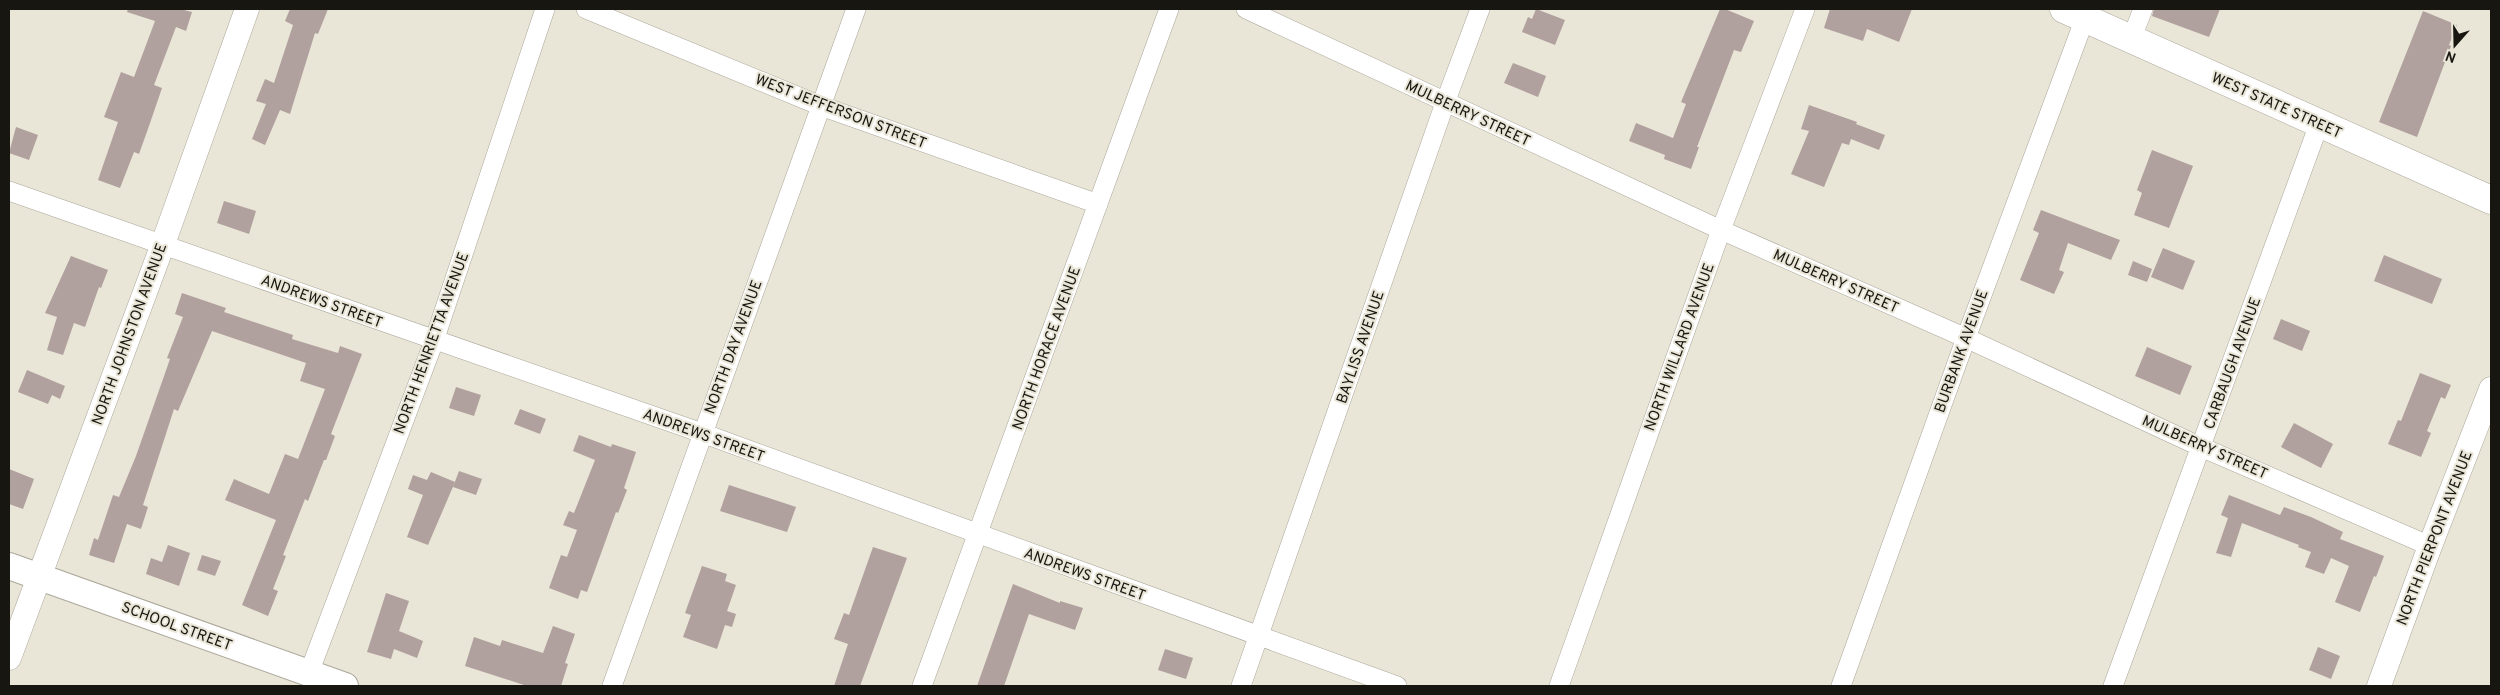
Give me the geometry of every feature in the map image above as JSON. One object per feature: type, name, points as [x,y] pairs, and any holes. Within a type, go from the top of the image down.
[{"type":"main road","name":"WEST STATE STREET","points":[[2075,13],[2131,40],[2491,200]]},
{"type":"main road","name":"SCHOOL STREET","points":[[9,566],[345,686]]},
{"type":"street","name":"NORTH JOHNSTON AVENUE","points":[[9,658],[247,9]]},
{"type":"street","name":"NORTH HENRIETTA AVENUE","points":[[308,673],[434,341],[545,9]]},
{"type":"street","name":"WEST JEFFERSON STREET","points":[[586,9],[821,106],[1098,204]]},
{"type":"street","name":"NORTH DAY AVENUE","points":[[612,686],[856,9]]},
{"type":"street","name":"NORTH HORACE AVENUE","points":[[922,686],[1169,9]]},
{"type":"street","name":"MULBERRY STREET","points":[[1246,9],[1721,230],[1966,338],[2201,447],[2430,546]]},
{"type":"street","name":"BAYLISS AVENUE","points":[[1241,686],[1260,637],[1445,103],[1480,9]]},
{"type":"street","name":"NORTH WILLARD AVENUE","points":[[1558,686],[1721,230],[1805,9]]},
{"type":"street","points":[[2131,40],[2143,9]]},
{"type":"street","name":"BURBANK AVENUE","points":[[1841,686],[1966,338],[2075,13]]},
{"type":"street","name":"CARBAUGH AVENUE","points":[[2113,686],[2319,124]]},
{"type":"street","name":"ANDREWS STREET","points":[[9,191],[702,433],[1397,686]]},
{"type":"street","name":"NORTH PIERPONT AVENUE","points":[[2379,686],[2430,546],[2491,389]]},
{"type":"building","points":[[128,9],[180,9],[192,12],[186,31],[176,27],[154,85],[162,88],[149,126],[139,154],[134,152],[120,188],[98,180],[118,122],[104,117],[121,72],[134,77],[155,21],[127,12]]},
{"type":"building","points":[[290,9],[328,9],[318,34],[315,33],[290,114],[280,110],[265,145],[252,139],[266,104],[256,101],[265,79],[274,83],[293,25],[285,21]]},
{"type":"building","points":[[1536,9],[1565,20],[1555,45],[1522,32],[1528,17],[1532,19]]},
{"type":"building","points":[[1720,9],[1725,9],[1754,21],[1741,52],[1734,50],[1697,147],[1699,147],[1691,169],[1664,159],[1665,155],[1629,141],[1636,123],[1673,138],[1686,104],[1681,102]]},
{"type":"building","points":[[1830,9],[1912,9],[1899,42],[1867,29],[1863,41],[1824,28]]},
{"type":"building","points":[[2154,9],[2220,9],[2209,37],[2152,16]]},
{"type":"building","points":[[2423,11],[2457,25],[2417,137],[2379,122]]},
{"type":"building","points":[[1513,63],[1546,76],[1538,97],[1504,83]]},
{"type":"building","points":[[1809,105],[1857,122],[1856,124],[1885,135],[1879,150],[1851,139],[1849,145],[1842,143],[1824,187],[1791,174],[1809,131],[1801,129]]},
{"type":"building","points":[[16,127],[38,135],[29,160],[9,153]]},
{"type":"building","points":[[2152,150],[2193,166],[2169,228],[2134,215],[2142,193],[2137,190]]},
{"type":"building","points":[[224,201],[256,211],[249,234],[217,223]]},
{"type":"building","points":[[2041,210],[2120,240],[2111,260],[2068,243],[2059,270],[2064,272],[2054,294],[2020,280],[2039,233],[2033,230]]},
{"type":"building","points":[[2163,248],[2195,261],[2183,290],[2151,277]]},
{"type":"building","points":[[2384,255],[2442,279],[2432,304],[2374,281]]},
{"type":"building","points":[[71,256],[108,270],[101,288],[99,287],[85,327],[74,323],[63,355],[47,350],[57,317],[45,313]]},
{"type":"building","points":[[2133,261],[2152,269],[2147,282],[2128,275]]},
{"type":"building","points":[[182,293],[226,308],[224,312],[293,335],[292,339],[338,353],[340,346],[362,354],[331,434],[335,436],[326,460],[324,460],[308,501],[305,499],[283,555],[286,556],[273,589],[278,591],[268,616],[242,605],[276,520],[225,500],[234,479],[269,494],[285,454],[298,459],[325,389],[300,381],[306,363],[212,331],[178,411],[174,409],[143,505],[148,507],[141,529],[127,524],[114,563],[89,555],[94,538],[98,540],[113,495],[119,497],[136,456],[170,359],[167,358],[183,317],[175,314]]},
{"type":"building","points":[[2281,319],[2310,331],[2302,351],[2273,339]]},
{"type":"building","points":[[2147,347],[2192,366],[2180,395],[2135,376]]},
{"type":"building","points":[[27,370],[65,386],[60,399],[52,395],[48,404],[18,392]]},
{"type":"building","points":[[2420,373],[2451,385],[2445,399],[2441,397],[2427,431],[2431,433],[2421,457],[2388,444],[2398,420],[2401,421]]},
{"type":"building","points":[[456,387],[481,395],[474,416],[449,408]]},
{"type":"building","points":[[520,409],[546,419],[540,434],[514,424]]},
{"type":"building","points":[[2294,423],[2333,444],[2321,468],[2281,447]]},
{"type":"building","points":[[579,435],[611,447],[612,444],[636,452],[624,488],[627,490],[618,513],[616,512],[587,592],[581,590],[578,599],[549,588],[561,555],[567,557],[577,530],[563,525],[569,511],[574,513],[595,460],[573,451]]},
{"type":"building","points":[[9,469],[34,479],[23,509],[9,504]]},
{"type":"building","points":[[459,471],[482,479],[476,495],[453,487]]},
{"type":"building","points":[[431,472],[455,482],[428,545],[407,537],[423,495],[408,489],[413,475],[427,480]]},
{"type":"building","points":[[729,485],[796,507],[787,532],[720,511]]},
{"type":"building","points":[[2229,495],[2280,515],[2284,507],[2311,517],[2343,532],[2340,539],[2384,556],[2360,612],[2335,602],[2349,566],[2331,558],[2324,574],[2305,567],[2311,552],[2298,547],[2299,545],[2242,523],[2231,557],[2216,553],[2228,518],[2221,515]]},
{"type":"building","points":[[168,545],[190,553],[179,586],[146,574],[151,558],[162,562]]},
{"type":"building","points":[[873,547],[907,558],[860,686],[834,686],[848,644],[834,639],[844,613],[849,615]]},
{"type":"building","points":[[202,555],[221,561],[215,576],[197,570]]},
{"type":"building","points":[[702,566],[727,574],[725,581],[736,585],[727,611],[736,614],[732,627],[725,625],[717,649],[683,637],[691,615],[685,613]]},
{"type":"building","points":[[1013,584],[1060,603],[1060,601],[1083,608],[1075,630],[1029,614],[1004,686],[977,686]]},
{"type":"building","points":[[386,593],[409,601],[399,631],[423,641],[417,658],[394,649],[391,659],[367,652]]},
{"type":"building","points":[[553,626],[575,634],[565,663],[568,664],[561,686],[527,686],[465,666],[474,637],[500,646],[502,640],[543,653]]},
{"type":"building","points":[[2318,647],[2340,656],[2331,679],[2309,670]]},
{"type":"building","points":[[1165,649],[1193,658],[1186,679],[1158,670]]}]
